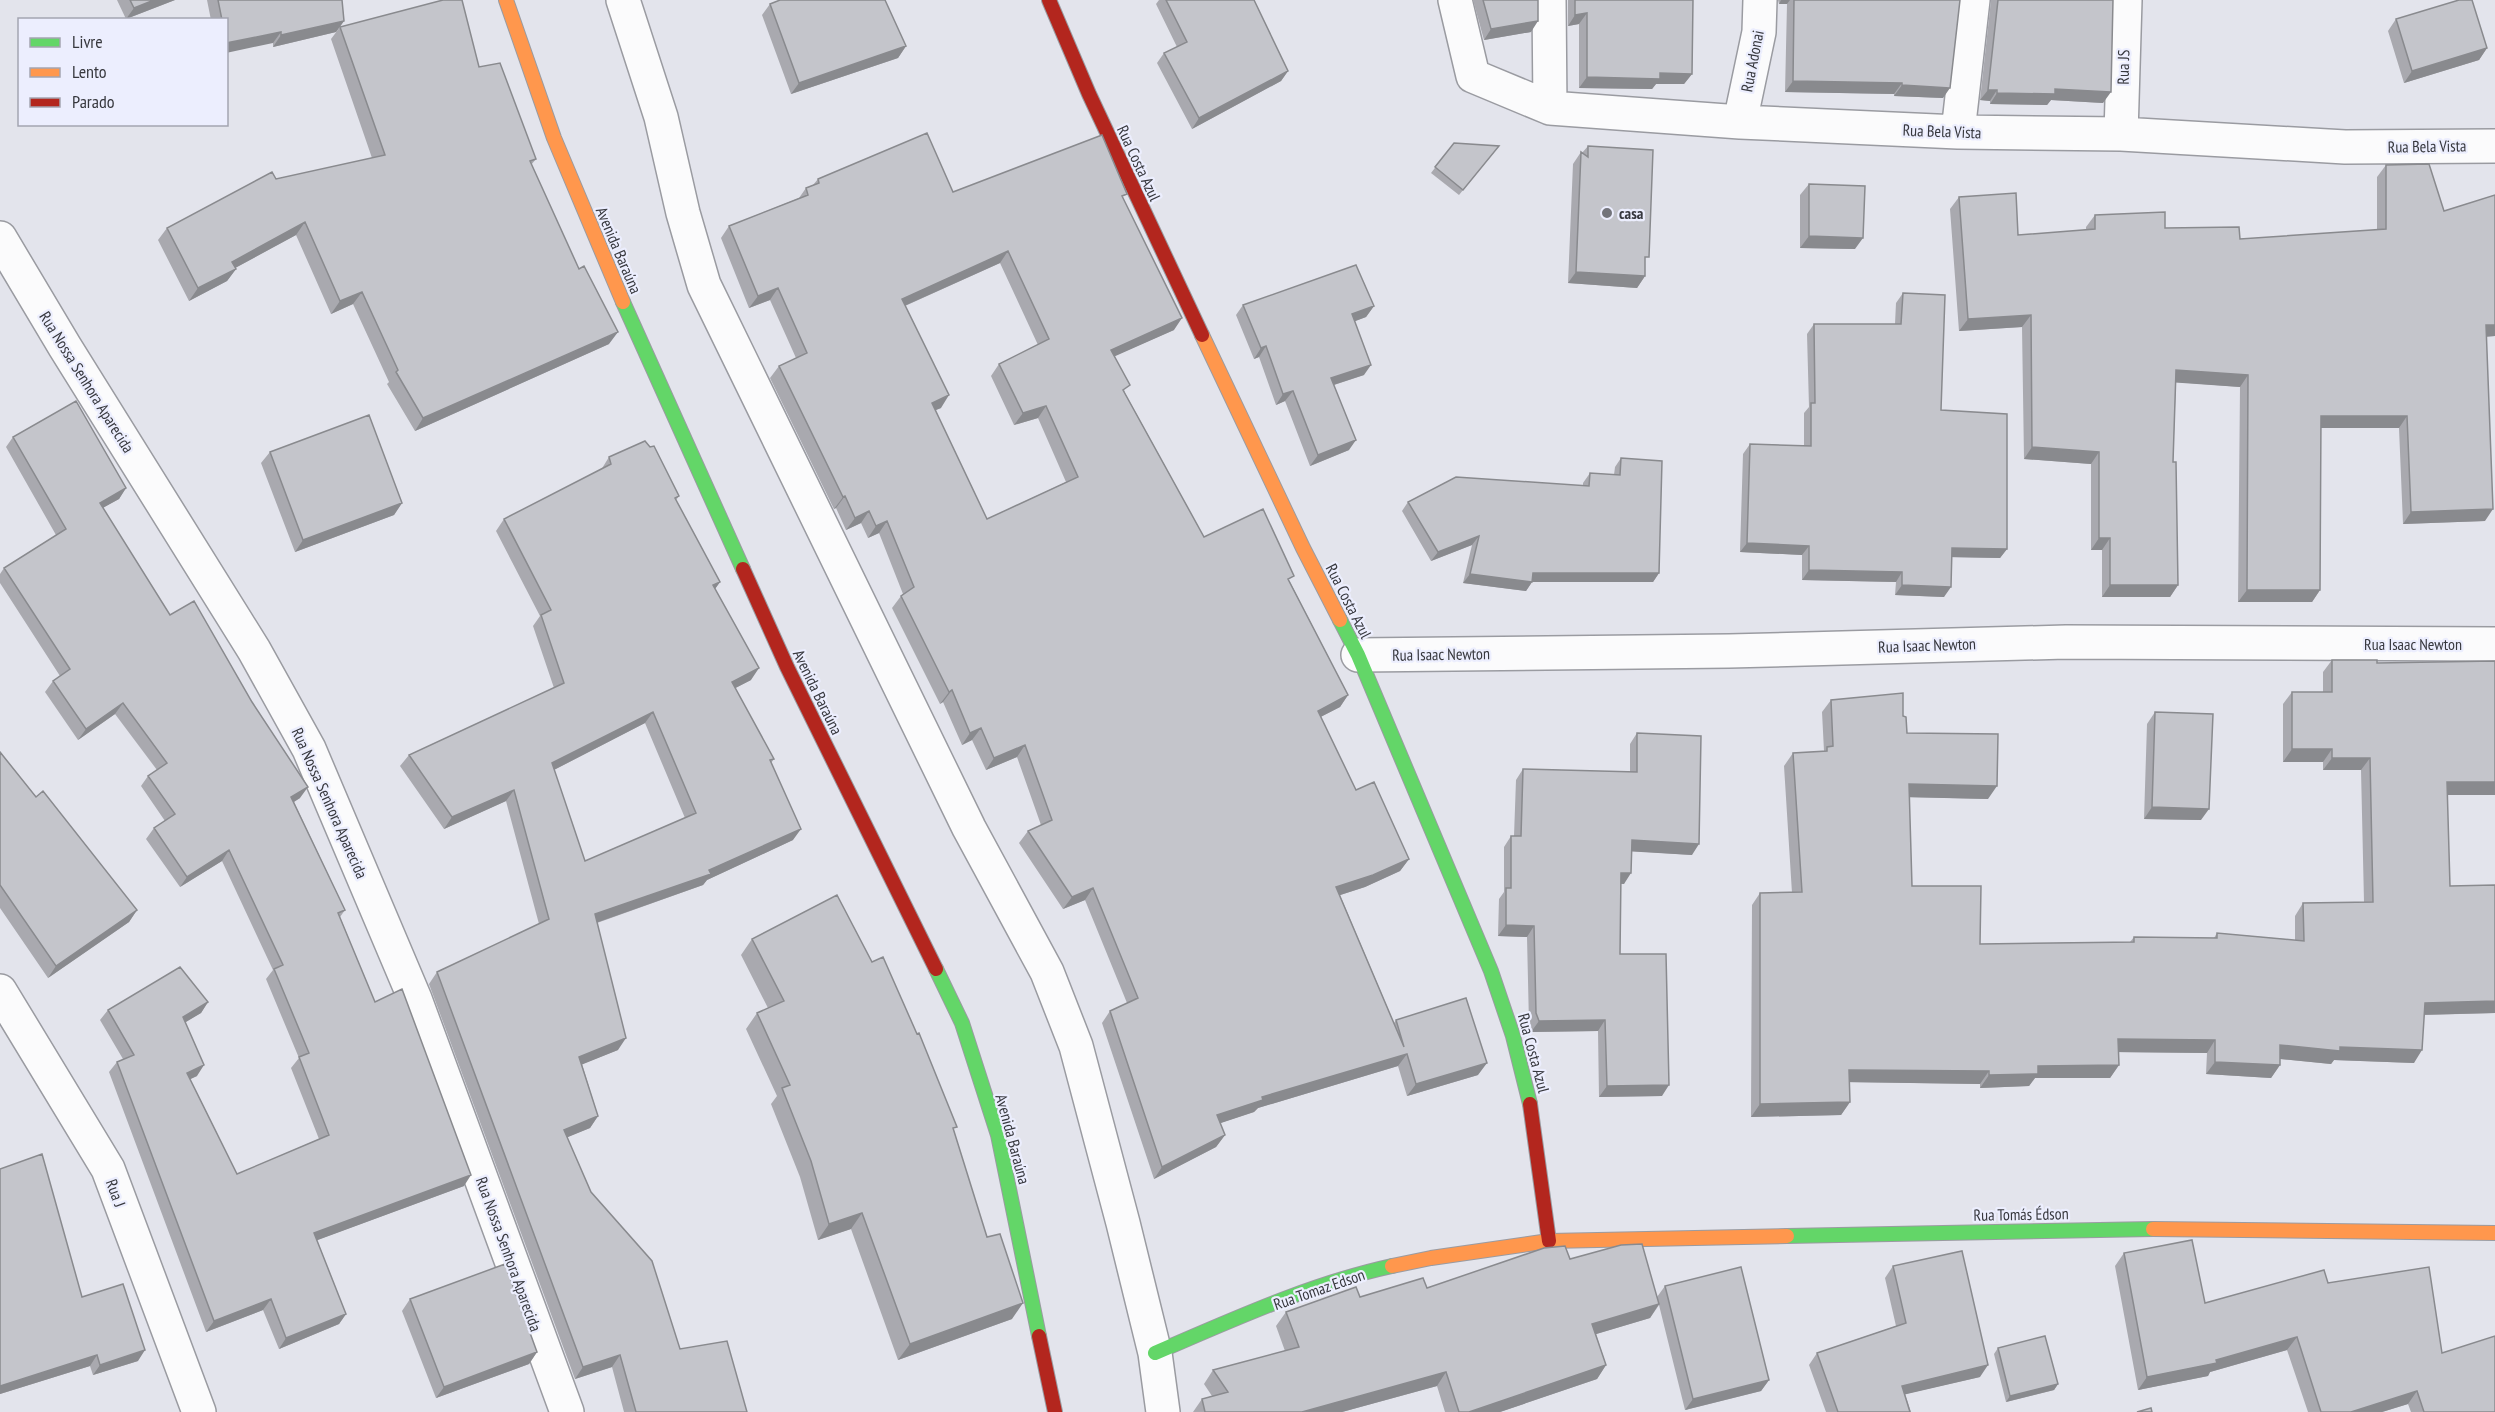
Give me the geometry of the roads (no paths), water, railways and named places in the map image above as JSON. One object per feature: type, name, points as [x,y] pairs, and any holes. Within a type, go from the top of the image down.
[{"type":"street","name":"Avenida Baraúna","points":[[506,0],[554,138],[614,280],[787,667],[962,1023],[998,1136],[1055,1412]]},
{"type":"street","points":[[623,0],[661,117],[683,213],[704,285],[969,828],[1047,972],[1064,1014],[1082,1068],[1155,1353],[1163,1412]]},
{"type":"street","name":"Rua Costa Azul","points":[[1049,0],[1094,105],[1303,548],[1359,655],[1491,971],[1513,1036],[1531,1107],[1549,1241]]},
{"type":"street","name":"Rua Bela Vista","points":[[1455,0],[1473,76],[1550,108],[1740,122],[1958,132],[2121,134],[2345,147],[2495,146]]},
{"type":"street","points":[[1550,0],[1550,108]]},
{"type":"street","name":"Rua Adonai","points":[[1740,122],[1759,32],[1760,0]]},
{"type":"street","points":[[1958,132],[1973,0]]},
{"type":"street","name":"Rua JS","points":[[2121,134],[2125,0]]},
{"type":"street","name":"Rua Nossa Senhora Aparecida","points":[[0,238],[65,347],[254,650],[309,750],[415,999],[567,1412]]},
{"type":"street","name":"Rua Isaac Newton","points":[[1359,655],[1730,651],[2066,642],[2495,644]]},
{"type":"street","name":"Rua J","points":[[0,991],[108,1169],[199,1412]]},
{"type":"street","name":"Rua Tomás Édson","points":[[1549,1241],[2112,1229],[2495,1233]]},
{"type":"street","name":"Rua Tomaz Edson","points":[[1155,1353],[1248,1313],[1365,1272],[1431,1258],[1549,1241]]},
{"type":"place","name":"casa","points":[[1607,213]]}]
